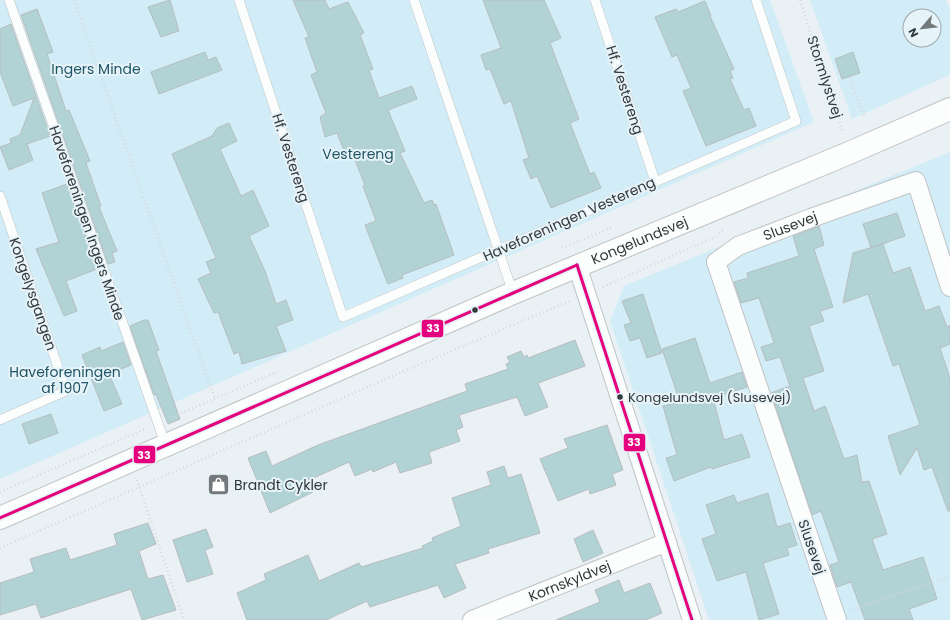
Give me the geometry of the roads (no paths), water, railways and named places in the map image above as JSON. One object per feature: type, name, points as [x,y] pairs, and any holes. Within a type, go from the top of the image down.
[{"type":"street","name":"Kongelundsvej","points":[[0,518],[513,293],[849,153],[950,109]]},
{"type":"street","name":"Slusevej","points":[[836,617],[716,262],[738,246],[811,218],[916,181],[950,287]]},
{"type":"street","points":[[577,266],[692,620]]},
{"type":"street","name":"Kornskyldvej","points":[[472,620],[667,542]]},
{"type":"lane","name":"Haveforeningen Ingers Minde","points":[[9,0],[166,446]]},
{"type":"lane","name":"Hf. Vestereng","points":[[239,0],[343,317]]},
{"type":"lane","points":[[414,0],[513,293]]},
{"type":"lane","name":"Hf. Vestereng","points":[[595,0],[655,181]]},
{"type":"lane","name":"Haveforeningen Vestereng","points":[[343,317],[796,121],[756,0]]},
{"type":"lane","name":"Kongelysgangen","points":[[0,196],[66,391],[0,420]]},
{"type":"place","name":"Kongelundsvej (Slusevej)","points":[[620,397]]},
{"type":"place","name":"Brandt Cykler","points":[[219,485]]},
{"type":"park label","name":"Ingers Minde","points":[[96,69]]},
{"type":"park label","name":"Vestereng","points":[[358,154]]},
{"type":"park label","name":"Haveforeningen af 1907","points":[[65,380]]}]
